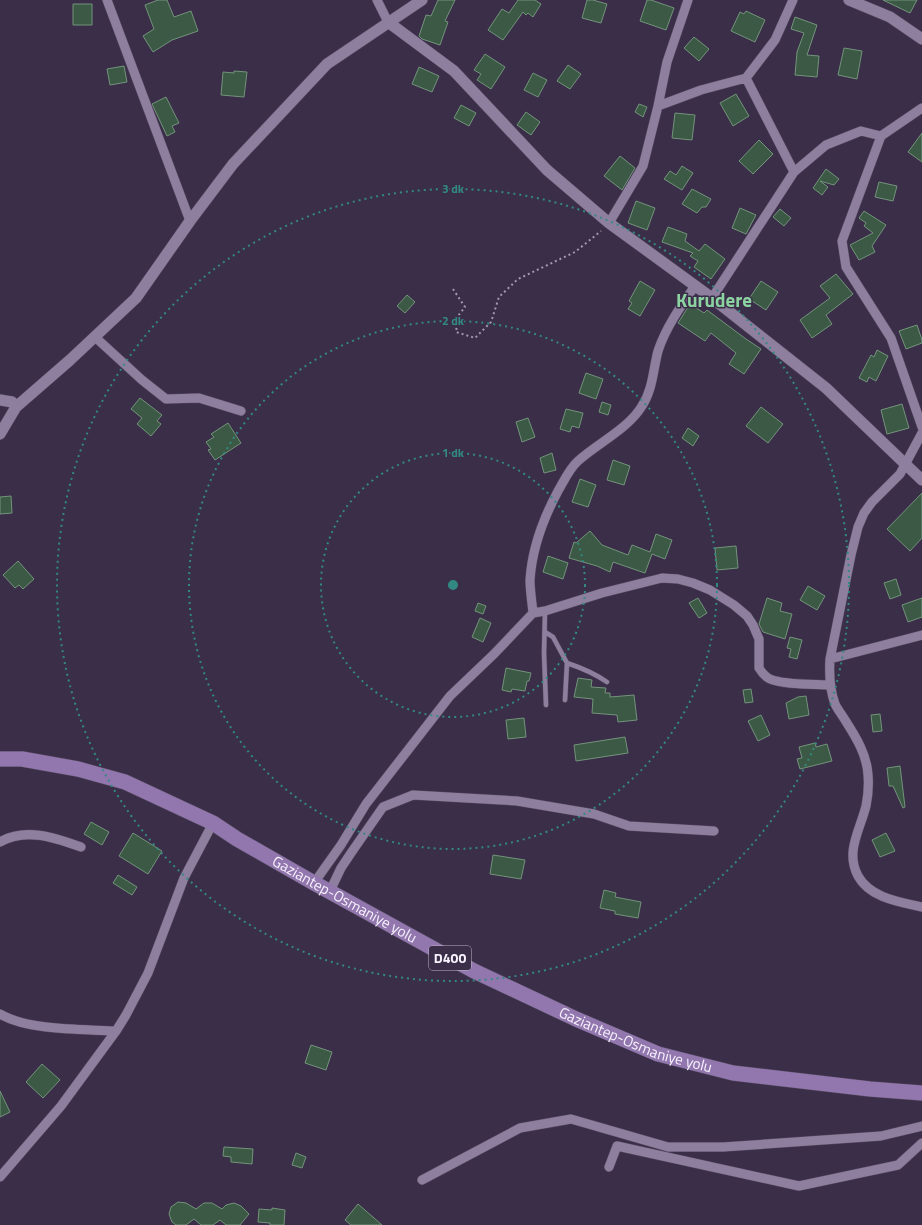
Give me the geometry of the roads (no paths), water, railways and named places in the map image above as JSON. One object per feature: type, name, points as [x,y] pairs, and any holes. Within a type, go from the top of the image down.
[{"type":"highway","name":"Gaziantep-Osmaniye yolu","points":[[0,759],[29,760],[78,769],[124,782],[213,823],[237,839],[474,972],[576,1020],[658,1054],[733,1073],[870,1089],[922,1093]]},
{"type":"street","points":[[107,0],[190,221]]},
{"type":"street","points":[[377,0],[388,22],[454,72],[547,170],[609,223],[712,298],[826,388],[922,480]]},
{"type":"street","points":[[0,434],[16,407],[95,337],[136,298],[190,221],[233,164],[327,64],[422,0]]},
{"type":"street","points":[[609,223],[642,166],[658,106],[667,62],[688,0]]},
{"type":"street","points":[[658,106],[700,90],[746,78],[775,40],[793,0]]},
{"type":"street","points":[[849,0],[890,17],[921,36]]},
{"type":"street","points":[[746,78],[794,172]]},
{"type":"street","points":[[922,108],[881,136],[842,241],[846,267],[891,338],[922,427]]},
{"type":"street","points":[[712,298],[794,172],[826,145],[861,131],[881,136]]},
{"type":"street","points":[[533,613],[530,581],[532,561],[536,542],[548,510],[568,474],[578,462],[617,431],[642,407],[650,391],[658,351],[665,333],[676,313],[695,286]]},
{"type":"street","points":[[95,337],[142,380],[166,398],[199,398],[241,411]]},
{"type":"street","points":[[0,400],[12,402],[16,407]]},
{"type":"street","points":[[922,432],[900,474],[872,502],[864,513],[858,527],[830,659],[830,685],[836,705],[860,745],[866,760],[868,774],[866,805],[853,847],[852,856],[854,867],[858,877],[875,893],[887,898],[922,907]]},
{"type":"street","points":[[314,882],[341,845],[366,804],[450,696],[494,654],[533,613],[545,611],[602,593],[662,578],[678,579],[710,590],[734,605],[747,616],[753,625],[758,639],[759,668],[766,676],[782,682],[830,685]]},
{"type":"street","points":[[830,659],[922,635]]},
{"type":"street","points":[[330,891],[350,852],[383,807],[413,795],[517,801],[594,814],[629,826],[714,831]]},
{"type":"street","points":[[0,1177],[61,1106],[116,1031],[148,973],[184,878],[213,823]]},
{"type":"street","points":[[0,842],[17,836],[34,835],[51,837],[81,847]]},
{"type":"street","points":[[0,1014],[19,1022],[34,1025],[116,1031]]},
{"type":"street","points":[[422,1180],[520,1128],[571,1119],[668,1147],[723,1147],[881,1136],[922,1126]]},
{"type":"street","points":[[609,1167],[617,1146],[799,1186],[898,1165],[922,1143]]},
{"type":"lane","points":[[545,611],[544,653],[546,705]]},
{"type":"lane","points":[[545,632],[553,637],[567,663],[565,700]]},
{"type":"lane","points":[[567,663],[594,673],[607,682]]},
{"type":"district","name":"Kurudere","points":[[714,300]]}]
